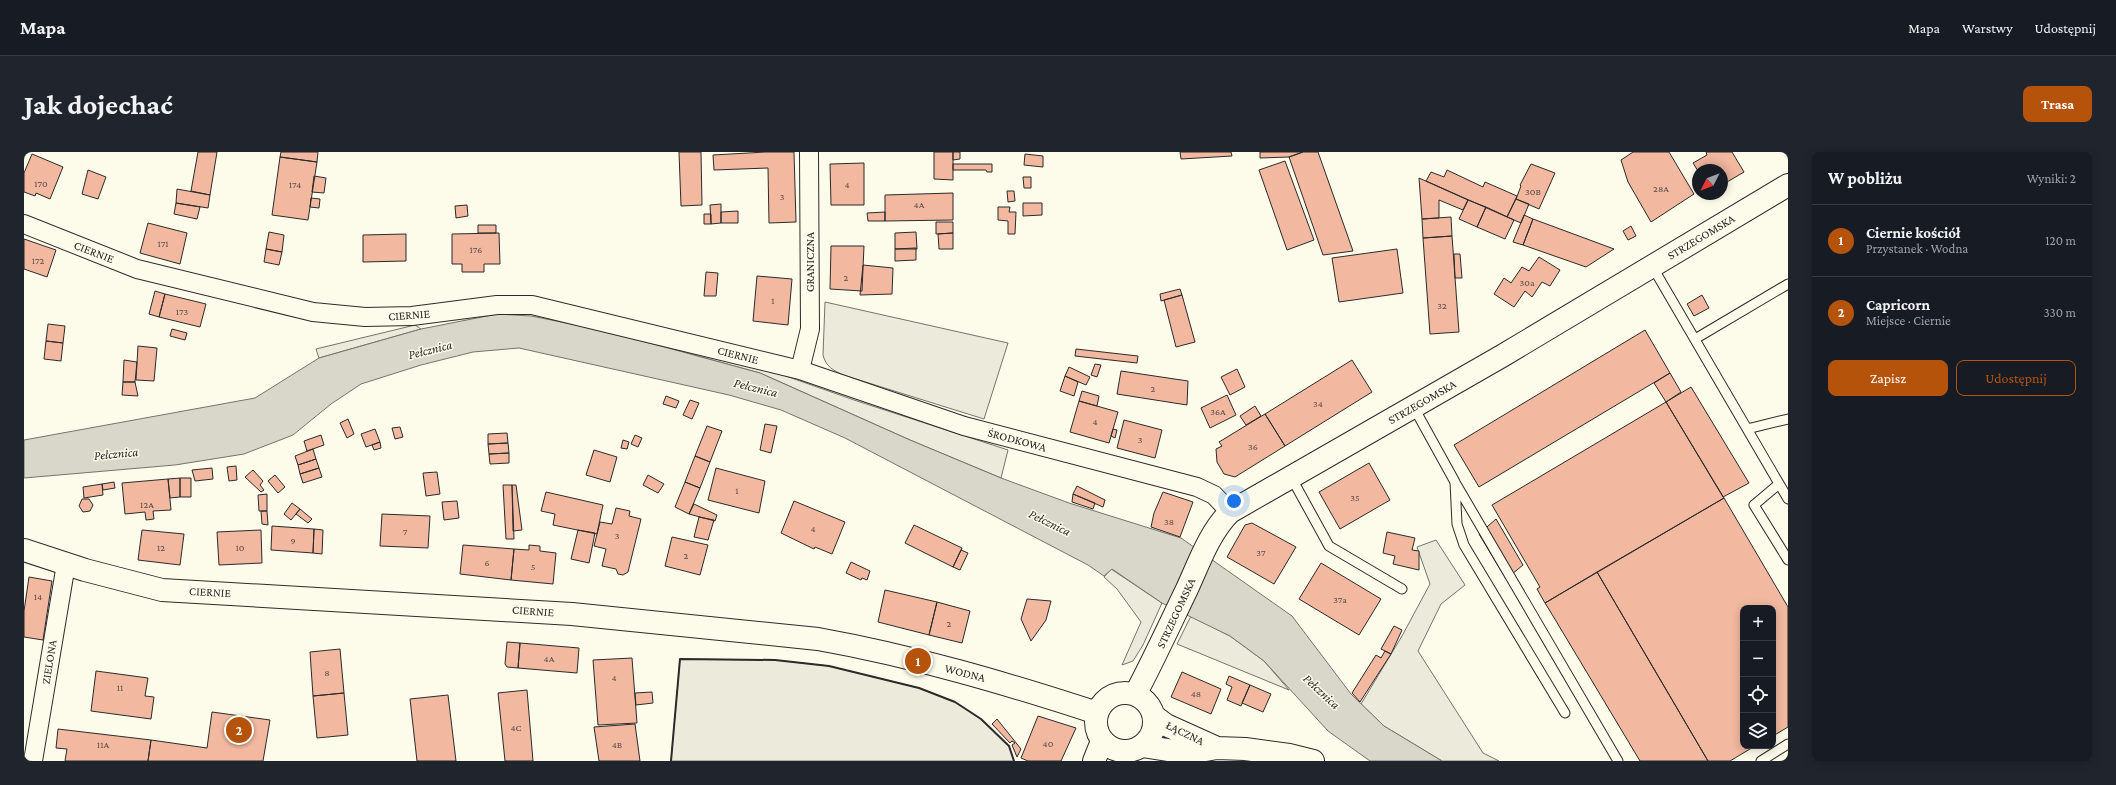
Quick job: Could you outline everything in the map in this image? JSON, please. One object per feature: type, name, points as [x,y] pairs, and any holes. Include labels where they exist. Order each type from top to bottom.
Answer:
[{"type":"street","name":"GRANICZNA","points":[[800,370],[810,330],[809,152]]},
{"type":"street","name":"STRZEGOMSKA","points":[[1136,693],[1163,640],[1207,544],[1223,519],[1230,512],[1788,185]]},
{"type":"street","name":"CIERNIE","points":[[24,224],[137,269],[313,312],[372,317],[412,316],[497,305],[532,305],[800,370]]},
{"type":"street","name":"ŚRODKOWA","points":[[800,370],[964,426],[1197,487],[1214,495],[1230,512]]},
{"type":"street","name":"CIERNIE","points":[[24,550],[66,564],[162,590],[572,614],[783,635]]},
{"type":"street","name":"ZIELONA","points":[[33,761],[66,564]]},
{"type":"street","name":"WODNA","points":[[783,635],[850,645],[959,671],[1012,685],[1097,713]]},
{"type":"street","points":[[1123,692],[1136,693],[1146,700],[1152,708],[1155,724],[1151,736],[1130,753],[1112,750],[1097,733],[1097,713],[1102,702],[1112,695],[1123,692]]},
{"type":"street","name":"ŁĄCZNA","points":[[1154,716],[1176,730],[1217,748]]},
{"type":"street","points":[[1094,761],[1102,740]]},
{"type":"street","name":"ŁĄCZNA","points":[[1130,753],[1188,753],[1217,748],[1270,752],[1313,761]]},
{"type":"lane","points":[[1652,266],[1788,499]]},
{"type":"lane","points":[[1694,339],[1788,284]]},
{"type":"lane","points":[[1413,406],[1455,482],[1618,761]]},
{"type":"lane","points":[[1747,429],[1788,419]]},
{"type":"lane","points":[[1290,476],[1329,546],[1402,589]]},
{"type":"lane","points":[[1455,482],[1457,524],[1464,545],[1565,713]]},
{"type":"lane","points":[[1779,484],[1754,505],[1788,560]]},
{"type":"lane","points":[[1761,761],[1788,744]]},
{"type":"shaded area","points":[[825,302],[1008,343],[984,419],[843,375],[833,370],[824,359],[823,355]]},
{"type":"shaded area","points":[[415,325],[421,329],[319,358],[316,349]]},
{"type":"shaded area","points":[[602,330],[766,369],[854,400],[1008,450],[1001,478],[910,440],[760,373]]},
{"type":"shaded area","points":[[1436,540],[1465,585],[1441,604],[1418,651],[1483,753],[1499,761],[1442,761],[1384,726],[1361,704],[1402,636],[1430,584],[1417,547]]},
{"type":"shaded area","points":[[1111,569],[1162,603],[1143,645],[1133,661],[1122,665],[1141,622],[1117,589],[1104,577]]},
{"type":"shaded area","points":[[1191,616],[1230,636],[1264,661],[1289,690],[1177,644]]},
{"type":"shaded area","points":[[680,659],[775,660],[829,666],[919,688],[955,702],[981,719],[1009,746],[1014,761],[671,761]]},
{"type":"water","name":"Pełcznica","points":[[497,314],[531,316],[602,330],[760,373],[910,440],[1001,478],[1069,503],[1181,538],[1292,616],[1351,694],[1384,726],[1442,761],[1370,761],[1328,731],[1264,661],[1230,636],[1162,603],[1112,569],[1104,576],[1088,565],[845,438],[781,410],[729,395],[519,348],[473,352],[421,365],[361,384],[331,404],[293,435],[244,454],[175,465],[24,478],[24,440],[255,398],[319,358],[421,329]]},
{"type":"building","points":[[198,152],[217,152],[210,195],[191,191]]},
{"type":"building","points":[[281,152],[318,152],[317,162],[280,157]]},
{"type":"building","points":[[679,152],[701,152],[702,205],[681,206]]},
{"type":"building","points":[[794,152],[796,222],[769,223],[768,168],[714,170],[713,155]]},
{"type":"building","points":[[934,152],[953,152],[953,180],[934,179]]},
{"type":"building","points":[[953,152],[960,152],[960,159],[953,160]]},
{"type":"building","points":[[1180,152],[1231,152],[1232,156],[1181,159]]},
{"type":"building","points":[[1260,152],[1303,152],[1289,157],[1260,158]]},
{"type":"building","points":[[1303,152],[1318,152],[1353,251],[1323,255],[1289,157]]},
{"type":"building","points":[[1633,152],[1669,152],[1692,191],[1692,195],[1651,222],[1628,182],[1621,160]]},
{"type":"building","points":[[1706,152],[1732,152],[1744,172],[1728,181],[1728,164],[1693,163],[1707,155]]},
{"type":"building","points":[[32,154],[63,167],[50,199],[36,193],[35,196],[24,192],[24,173]]},
{"type":"building","points":[[1025,154],[1043,156],[1043,167],[1024,165]]},
{"type":"building","points":[[280,157],[317,162],[308,220],[272,215]]},
{"type":"building","points":[[1285,161],[1314,240],[1287,250],[1259,170]]},
{"type":"building","points":[[864,163],[864,205],[831,205],[830,164]]},
{"type":"building","points":[[953,164],[992,164],[992,172],[987,172],[986,170],[953,170]]},
{"type":"building","points":[[1531,164],[1555,173],[1539,209],[1516,199],[1521,186],[1520,185]]},
{"type":"building","points":[[88,170],[106,177],[98,199],[82,194]]},
{"type":"building","points":[[1447,170],[1483,187],[1485,182],[1517,196],[1507,217],[1426,181],[1431,172],[1444,177]]},
{"type":"building","points":[[314,176],[326,178],[324,193],[312,192]]},
{"type":"building","points":[[1023,177],[1031,177],[1031,188],[1024,188]]},
{"type":"building","points":[[1419,178],[1468,200],[1463,210],[1439,200],[1439,218],[1422,219]]},
{"type":"building","points":[[177,189],[210,195],[208,208],[176,203]]},
{"type":"building","points":[[1007,191],[1014,191],[1015,201],[1008,202]]},
{"type":"building","points":[[953,193],[953,220],[885,221],[885,195]]},
{"type":"building","points":[[311,198],[320,199],[319,208],[310,207]]},
{"type":"building","points":[[1516,199],[1529,204],[1521,223],[1507,217]]},
{"type":"building","points":[[1468,200],[1486,207],[1477,227],[1459,219]]},
{"type":"building","points":[[176,203],[200,207],[197,219],[174,214]]},
{"type":"building","points":[[1023,203],[1042,203],[1042,215],[1023,216]]},
{"type":"building","points":[[721,204],[721,223],[711,224],[710,205]]},
{"type":"building","points":[[467,205],[468,216],[456,218],[455,206]]},
{"type":"building","points":[[998,207],[1010,207],[1009,212],[1016,212],[1015,234],[1008,234],[1008,221],[998,220]]},
{"type":"building","points":[[1486,207],[1514,220],[1505,239],[1477,227]]},
{"type":"building","points":[[738,211],[738,223],[721,223],[721,212]]},
{"type":"building","points":[[885,212],[885,221],[868,221],[867,213]]},
{"type":"building","points":[[704,214],[711,214],[711,224],[704,224]]},
{"type":"building","points":[[1524,215],[1533,219],[1523,245],[1513,242]]},
{"type":"building","points":[[1451,217],[1452,236],[1423,238],[1422,219]]},
{"type":"building","points":[[1533,219],[1614,249],[1586,267],[1523,245]]},
{"type":"building","points":[[936,222],[953,222],[953,233],[936,234]]},
{"type":"building","points":[[148,223],[187,233],[180,264],[140,253]]},
{"type":"building","points":[[478,225],[496,225],[496,233],[478,233]]},
{"type":"building","points":[[1631,226],[1636,236],[1628,240],[1623,231]]},
{"type":"building","points":[[269,232],[284,235],[282,252],[266,249]]},
{"type":"building","points":[[916,232],[917,249],[895,249],[895,233]]},
{"type":"building","points":[[499,233],[500,264],[484,264],[484,272],[462,272],[462,264],[452,264],[452,234]]},
{"type":"building","points":[[953,233],[953,249],[939,249],[938,234]]},
{"type":"building","points":[[406,234],[406,261],[363,262],[363,235]]},
{"type":"building","points":[[1452,236],[1459,332],[1430,334],[1423,238]]},
{"type":"building","points":[[24,239],[56,250],[47,277],[24,269]]},
{"type":"building","points":[[831,246],[864,246],[862,291],[830,289]]},
{"type":"building","points":[[916,248],[916,260],[895,261],[895,249]]},
{"type":"building","points":[[266,249],[282,252],[279,265],[264,262]]},
{"type":"building","points":[[1397,249],[1403,293],[1339,302],[1332,258]]},
{"type":"building","points":[[1454,254],[1460,254],[1462,278],[1455,278]]},
{"type":"building","points":[[1539,257],[1560,270],[1550,286],[1542,282],[1532,297],[1525,291],[1514,307],[1494,294],[1504,278],[1511,283],[1522,267],[1529,271]]},
{"type":"building","points":[[863,265],[893,268],[892,294],[860,295]]},
{"type":"building","points":[[706,272],[718,273],[716,296],[704,296]]},
{"type":"building","points":[[757,276],[792,279],[788,325],[753,321]]},
{"type":"building","points":[[1180,289],[1182,295],[1161,301],[1160,294]]},
{"type":"building","points":[[155,291],[165,294],[159,317],[149,314]]},
{"type":"building","points":[[165,294],[206,304],[200,327],[159,317]]},
{"type":"building","points":[[1182,295],[1195,342],[1176,347],[1164,300]]},
{"type":"building","points":[[1702,295],[1709,308],[1694,316],[1687,304]]},
{"type":"building","points":[[48,324],[65,326],[63,343],[46,341]]},
{"type":"building","points":[[172,329],[187,333],[185,340],[170,336]]},
{"type":"building","points":[[1645,330],[1670,373],[1479,487],[1454,445]]},
{"type":"building","points":[[46,341],[63,343],[61,361],[44,359]]},
{"type":"building","points":[[138,346],[157,348],[154,381],[136,380]]},
{"type":"building","points":[[1076,349],[1138,356],[1137,363],[1075,356]]},
{"type":"building","points":[[124,360],[137,362],[135,382],[123,382]]},
{"type":"building","points":[[1352,360],[1372,392],[1285,446],[1265,414]]},
{"type":"building","points":[[1095,364],[1101,365],[1097,377],[1091,375]]},
{"type":"building","points":[[1069,367],[1090,377],[1086,385],[1065,376]]},
{"type":"building","points":[[1237,369],[1245,387],[1230,395],[1221,377]]},
{"type":"building","points":[[1121,371],[1188,381],[1187,405],[1117,394]]},
{"type":"building","points":[[1670,373],[1681,392],[1666,402],[1654,383]]},
{"type":"building","points":[[1065,376],[1078,382],[1074,396],[1060,391]]},
{"type":"building","points":[[123,382],[135,382],[138,396],[122,395]]},
{"type":"building","points":[[1691,387],[1749,483],[1723,497],[1666,402]]},
{"type":"building","points":[[1082,391],[1099,396],[1097,406],[1079,401]]},
{"type":"building","points":[[1227,395],[1236,415],[1210,428],[1201,408]]},
{"type":"building","points":[[666,396],[679,401],[676,408],[663,404]]},
{"type":"building","points":[[690,400],[699,403],[692,419],[683,415]]},
{"type":"building","points":[[1079,401],[1118,412],[1109,443],[1070,432]]},
{"type":"building","points":[[1666,402],[1724,498],[1545,603],[1537,589],[1540,587],[1492,505]]},
{"type":"building","points":[[1255,406],[1261,416],[1246,425],[1240,416]]},
{"type":"building","points":[[1265,414],[1285,446],[1235,477],[1224,474],[1217,462],[1216,449],[1222,446],[1219,442]]},
{"type":"building","points":[[348,419],[354,434],[347,438],[340,423]]},
{"type":"building","points":[[1124,420],[1162,430],[1155,458],[1117,448]]},
{"type":"building","points":[[765,424],[777,426],[771,453],[760,450]]},
{"type":"building","points":[[707,426],[722,431],[710,462],[695,456]]},
{"type":"building","points":[[400,427],[403,437],[395,439],[392,428]]},
{"type":"building","points":[[375,429],[380,442],[366,447],[361,434]]},
{"type":"building","points":[[1113,429],[1117,430],[1115,438],[1111,436]]},
{"type":"building","points":[[507,433],[508,443],[488,444],[488,434]]},
{"type":"building","points":[[321,435],[324,445],[307,451],[304,441]]},
{"type":"building","points":[[635,435],[642,438],[638,447],[631,444]]},
{"type":"building","points":[[623,440],[629,442],[627,449],[621,448]]},
{"type":"building","points":[[380,442],[381,448],[374,450],[372,445]]},
{"type":"building","points":[[508,443],[509,453],[489,454],[488,444]]},
{"type":"building","points":[[313,449],[316,459],[298,465],[295,456]]},
{"type":"building","points":[[594,450],[617,457],[610,482],[586,475]]},
{"type":"building","points":[[509,453],[509,463],[490,464],[489,454]]},
{"type":"building","points":[[695,456],[710,462],[700,488],[685,482]]},
{"type":"building","points":[[316,459],[319,468],[300,474],[298,465]]},
{"type":"building","points":[[1369,463],[1390,500],[1340,529],[1319,492]]},
{"type":"building","points":[[236,466],[237,480],[229,481],[227,467]]},
{"type":"building","points":[[212,468],[213,479],[195,481],[192,470]]},
{"type":"building","points":[[319,468],[322,477],[303,483],[300,474]]},
{"type":"building","points":[[716,468],[765,481],[759,513],[708,500]]},
{"type":"building","points":[[253,470],[263,481],[260,485],[264,490],[261,492],[245,477]]},
{"type":"building","points":[[437,472],[440,494],[426,496],[423,473]]},
{"type":"building","points":[[275,475],[285,487],[278,493],[268,481]]},
{"type":"building","points":[[648,475],[664,484],[658,493],[643,485]]},
{"type":"building","points":[[180,478],[191,478],[191,497],[180,497]]},
{"type":"building","points":[[180,478],[180,497],[170,498],[168,479]]},
{"type":"building","points":[[168,479],[171,510],[153,511],[154,519],[146,520],[145,512],[125,514],[122,483]]},
{"type":"building","points":[[114,482],[115,488],[103,490],[102,484]]},
{"type":"building","points":[[685,482],[700,488],[689,514],[675,507]]},
{"type":"building","points":[[102,484],[103,495],[84,498],[83,487]]},
{"type":"building","points":[[503,485],[512,485],[514,539],[506,539]]},
{"type":"building","points":[[512,485],[516,485],[522,530],[513,531]]},
{"type":"building","points":[[1077,486],[1105,500],[1103,507],[1073,494]]},
{"type":"building","points":[[546,492],[603,505],[597,534],[553,525],[555,514],[541,511]]},
{"type":"building","points":[[1163,492],[1193,502],[1180,537],[1151,527],[1154,513]]},
{"type":"building","points":[[267,494],[267,511],[259,511],[258,495]]},
{"type":"building","points":[[1073,494],[1095,503],[1093,509],[1072,502]]},
{"type":"building","points":[[1724,498],[1788,607],[1788,727],[1776,734],[1776,605],[1740,605],[1740,749],[1750,749],[1730,761],[1708,761],[1597,572]]},
{"type":"building","points":[[82,499],[89,499],[93,505],[90,511],[83,512],[79,506]]},
{"type":"building","points":[[457,501],[459,518],[444,520],[442,502]]},
{"type":"building","points":[[794,501],[845,522],[832,554],[815,547],[814,549],[781,533]]},
{"type":"building","points":[[292,503],[300,509],[291,520],[284,514]]},
{"type":"building","points":[[694,504],[717,515],[715,521],[689,514]]},
{"type":"building","points":[[616,508],[630,511],[629,516],[641,519],[628,572],[623,575],[618,574],[616,569],[602,566],[606,549],[594,546],[600,522],[612,524]]},
{"type":"building","points":[[300,509],[312,519],[308,523],[296,514]]},
{"type":"building","points":[[261,511],[267,511],[268,525],[262,524]]},
{"type":"building","points":[[382,514],[430,516],[428,548],[380,546]]},
{"type":"building","points":[[699,517],[714,520],[708,540],[694,537]]},
{"type":"building","points":[[1496,519],[1523,565],[1506,579],[1479,534]]},
{"type":"building","points":[[1252,523],[1296,547],[1274,584],[1227,557],[1245,525]]},
{"type":"building","points":[[914,525],[962,548],[953,567],[905,543]]},
{"type":"building","points":[[272,526],[314,529],[313,553],[271,550]]},
{"type":"building","points":[[314,529],[323,530],[322,554],[313,553]]},
{"type":"building","points":[[142,530],[184,534],[180,565],[138,560]]},
{"type":"building","points":[[261,530],[262,563],[219,565],[217,532]]},
{"type":"building","points":[[578,530],[595,533],[589,563],[571,559]]},
{"type":"building","points":[[1387,532],[1415,538],[1412,550],[1419,551],[1419,570],[1393,564],[1395,556],[1383,553]]},
{"type":"building","points":[[672,537],[708,545],[700,575],[665,566]]},
{"type":"building","points":[[463,545],[514,549],[511,580],[460,574]]},
{"type":"building","points":[[529,545],[540,546],[540,551],[556,553],[553,584],[511,580],[514,549],[529,550]]},
{"type":"building","points":[[961,550],[968,553],[960,570],[953,567]]},
{"type":"building","points":[[851,562],[870,571],[867,580],[862,578],[861,580],[846,573]]},
{"type":"building","points":[[1321,563],[1381,599],[1359,635],[1299,599]]},
{"type":"building","points":[[1597,572],[1708,761],[1640,761],[1545,603]]},
{"type":"building","points":[[29,577],[52,581],[43,640],[24,637],[24,611]]},
{"type":"building","points":[[885,590],[937,602],[929,635],[878,622]]},
{"type":"building","points":[[1027,599],[1051,601],[1046,620],[1031,641],[1021,619]]},
{"type":"building","points":[[937,602],[970,611],[962,643],[929,635]]},
{"type":"building","points":[[1394,626],[1402,630],[1391,654],[1381,649]]},
{"type":"building","points":[[507,642],[520,643],[518,668],[507,667],[505,664]]},
{"type":"building","points":[[520,643],[579,648],[577,673],[518,668]]},
{"type":"building","points":[[340,649],[344,693],[313,696],[310,652]]},
{"type":"building","points":[[1385,651],[1391,654],[1360,702],[1352,693],[1376,655],[1381,658]]},
{"type":"building","points":[[632,658],[637,723],[598,725],[593,660]]},
{"type":"building","points":[[96,671],[148,678],[145,696],[154,697],[151,719],[91,711]]},
{"type":"building","points":[[1182,672],[1221,689],[1211,714],[1171,697]]},
{"type":"building","points":[[1229,676],[1250,685],[1241,706],[1227,700],[1232,687],[1226,684]]},
{"type":"building","points":[[1250,685],[1271,694],[1263,712],[1242,703]]},
{"type":"building","points":[[527,690],[533,761],[505,761],[498,693]]},
{"type":"building","points":[[652,692],[653,703],[636,705],[635,693]]},
{"type":"building","points":[[344,693],[348,735],[317,738],[313,696]]},
{"type":"building","points":[[448,695],[456,761],[417,761],[410,699]]},
{"type":"building","points":[[212,712],[270,720],[263,761],[148,761],[151,740],[207,748]]},
{"type":"building","points":[[1038,716],[1076,728],[1061,761],[1028,761],[1021,758]]},
{"type":"building","points":[[997,719],[1021,749],[1017,757],[1012,745],[1015,743],[1012,741],[1010,743],[992,724]]},
{"type":"building","points":[[635,724],[640,761],[599,761],[594,727]]},
{"type":"building","points":[[58,729],[151,740],[148,761],[65,761],[67,749],[56,748]]},
{"type":"wall","points":[[671,761],[680,659],[775,660],[829,666],[919,688],[955,702],[981,719],[1009,746],[1014,761]]},
{"type":"place","name":"Ciernie kościół","points":[[918,661]]},
{"type":"place","name":"Capricorn","points":[[239,730]]}]
